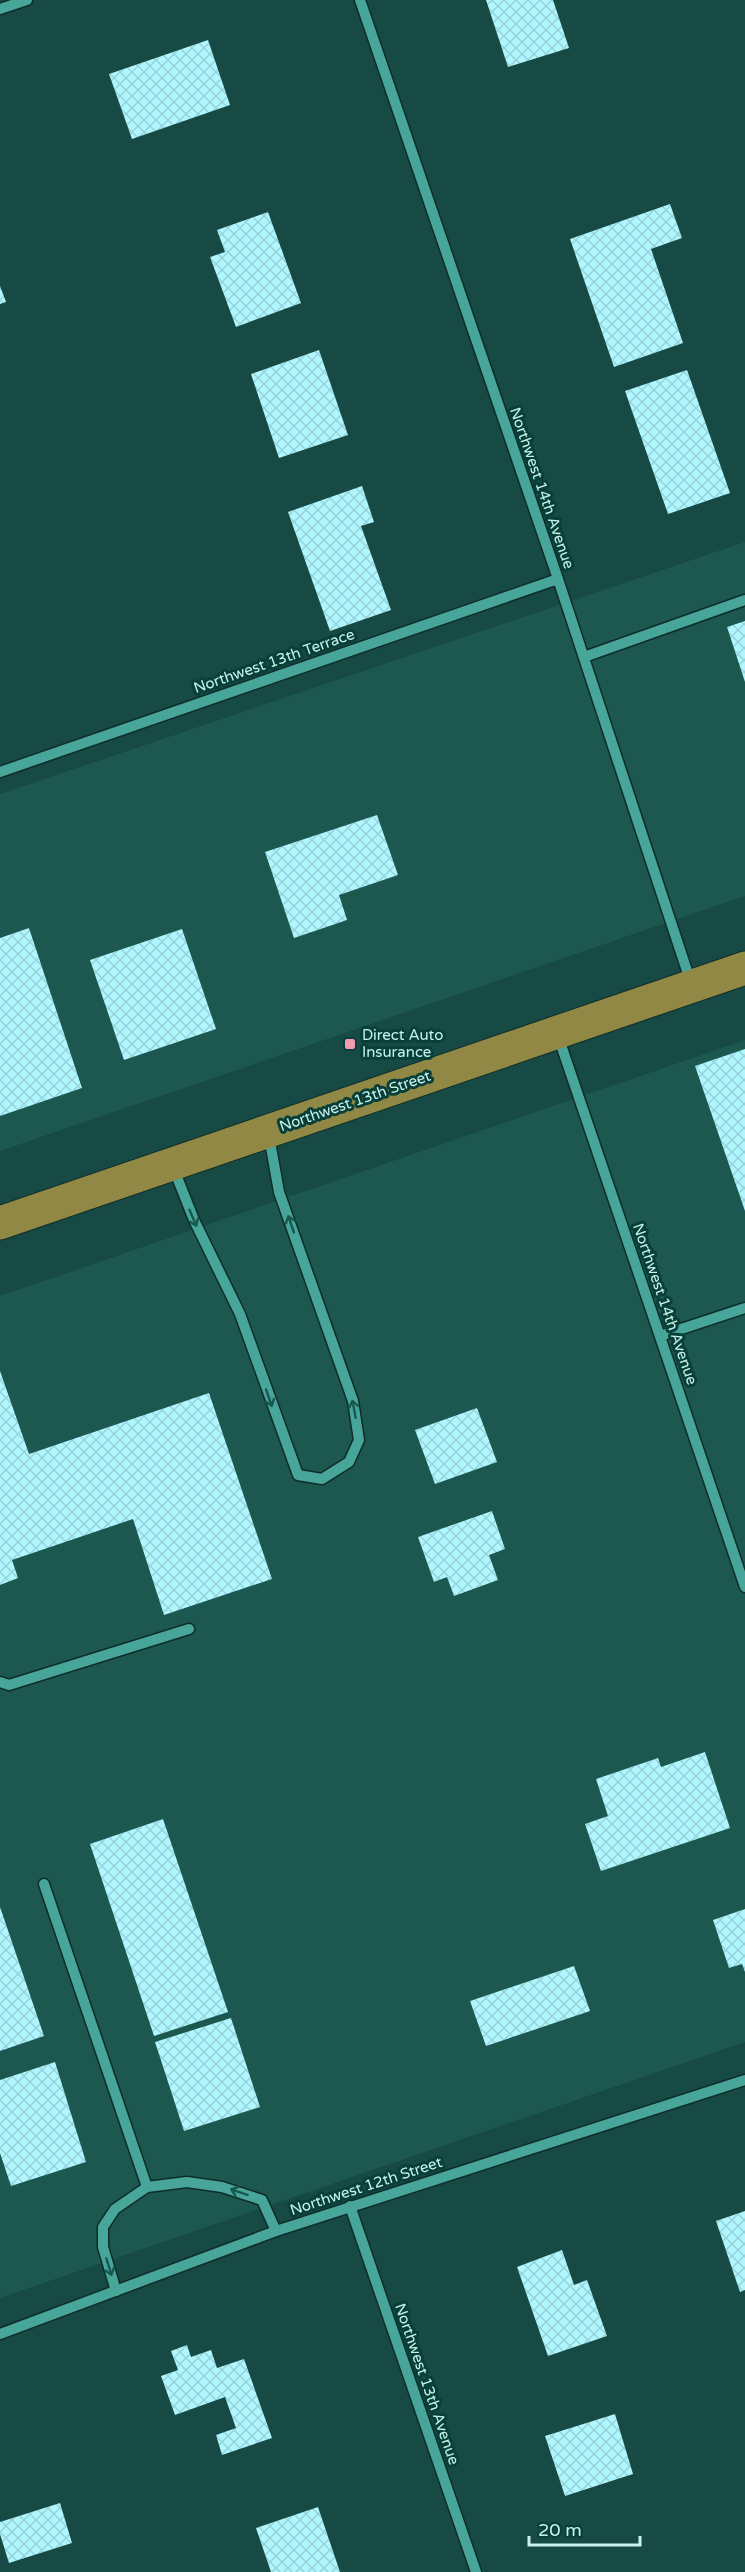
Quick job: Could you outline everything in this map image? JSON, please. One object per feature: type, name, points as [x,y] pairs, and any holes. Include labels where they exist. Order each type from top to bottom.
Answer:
[{"type":"main road","name":"Northwest 13th Street","points":[[0,1223],[745,968]]},
{"type":"street","points":[[0,9],[27,0]]},
{"type":"street","name":"Northwest 14th Avenue","points":[[360,0],[558,579],[692,986]]},
{"type":"street","name":"Northwest 13th Terrace","points":[[0,772],[558,579]]},
{"type":"street","points":[[584,657],[745,600]]},
{"type":"street","name":"Northwest 14th Avenue","points":[[557,1031],[745,1587]]},
{"type":"street","points":[[172,1164],[194,1220],[240,1314],[298,1475],[322,1479],[349,1462],[359,1440],[353,1401],[279,1192],[268,1131]]},
{"type":"street","points":[[660,1336],[745,1308]]},
{"type":"street","points":[[0,1682],[9,1685],[189,1629]]},
{"type":"street","points":[[44,1884],[147,2187]]},
{"type":"street","name":"Northwest 12th Street","points":[[0,2334],[276,2231],[745,2080]]},
{"type":"street","points":[[116,2291],[103,2247],[103,2227],[115,2209],[147,2187],[187,2182],[222,2187],[262,2200],[276,2231]]},
{"type":"street","name":"Northwest 13th Avenue","points":[[350,2206],[476,2572]]},
{"type":"shaded area","points":[[745,542],[745,896],[0,1151],[0,794]]},
{"type":"shaded area","points":[[745,1040],[745,2042],[0,2298],[0,1296]]},
{"type":"building","points":[[486,0],[553,0],[569,48],[508,67]]},
{"type":"building","points":[[208,40],[230,105],[132,139],[109,74]]},
{"type":"building","points":[[670,204],[682,238],[651,249],[683,343],[614,367],[570,239]]},
{"type":"building","points":[[268,212],[301,303],[236,327],[210,257],[225,252],[217,230]]},
{"type":"building","points":[[0,286],[6,302],[0,304]]},
{"type":"building","points":[[319,350],[348,435],[279,458],[251,374]]},
{"type":"building","points":[[687,370],[730,493],[668,514],[625,391]]},
{"type":"building","points":[[362,486],[374,522],[361,526],[391,610],[330,631],[288,512]]},
{"type":"building","points":[[745,621],[745,682],[727,627]]},
{"type":"building","points":[[377,815],[398,875],[339,895],[347,920],[294,938],[265,852]]},
{"type":"building","points":[[29,928],[82,1088],[0,1116],[0,938]]},
{"type":"building","points":[[182,929],[216,1029],[124,1060],[90,960]]},
{"type":"building","points":[[745,1049],[745,1211],[695,1066]]},
{"type":"building","points":[[0,1371],[29,1454],[209,1393],[272,1579],[164,1615],[133,1519],[12,1560],[18,1578],[0,1585]]},
{"type":"building","points":[[477,1408],[497,1462],[435,1484],[415,1430]]},
{"type":"building","points":[[492,1511],[505,1549],[489,1555],[498,1580],[454,1596],[447,1577],[434,1582],[418,1537]]},
{"type":"building","points":[[705,1752],[730,1828],[601,1871],[585,1824],[608,1816],[596,1779],[658,1758],[661,1767]]},
{"type":"building","points":[[163,1819],[228,2012],[154,2036],[90,1844]]},
{"type":"building","points":[[0,1907],[44,2036],[0,2051]]},
{"type":"building","points":[[745,1909],[745,1972],[742,1964],[729,1968],[713,1920]]},
{"type":"building","points":[[574,1966],[590,2011],[486,2046],[470,2001]]},
{"type":"building","points":[[231,2018],[260,2107],[184,2131],[155,2042]]},
{"type":"building","points":[[55,2062],[86,2162],[11,2186],[0,2153],[0,2080]]},
{"type":"building","points":[[745,2211],[745,2290],[740,2292],[716,2221]]},
{"type":"building","points":[[562,2250],[574,2285],[587,2280],[607,2336],[548,2356],[517,2267]]},
{"type":"building","points":[[187,2345],[191,2357],[211,2350],[217,2368],[244,2359],[272,2438],[222,2455],[216,2435],[236,2428],[225,2397],[175,2415],[161,2376],[178,2370],[171,2351]]},
{"type":"building","points":[[615,2414],[633,2474],[565,2496],[545,2436]]},
{"type":"building","points":[[60,2503],[72,2543],[9,2563],[0,2534],[0,2522]]},
{"type":"building","points":[[318,2507],[340,2572],[271,2572],[256,2528]]},
{"type":"place","name":"Direct Auto Insurance","points":[[350,1044]]}]
